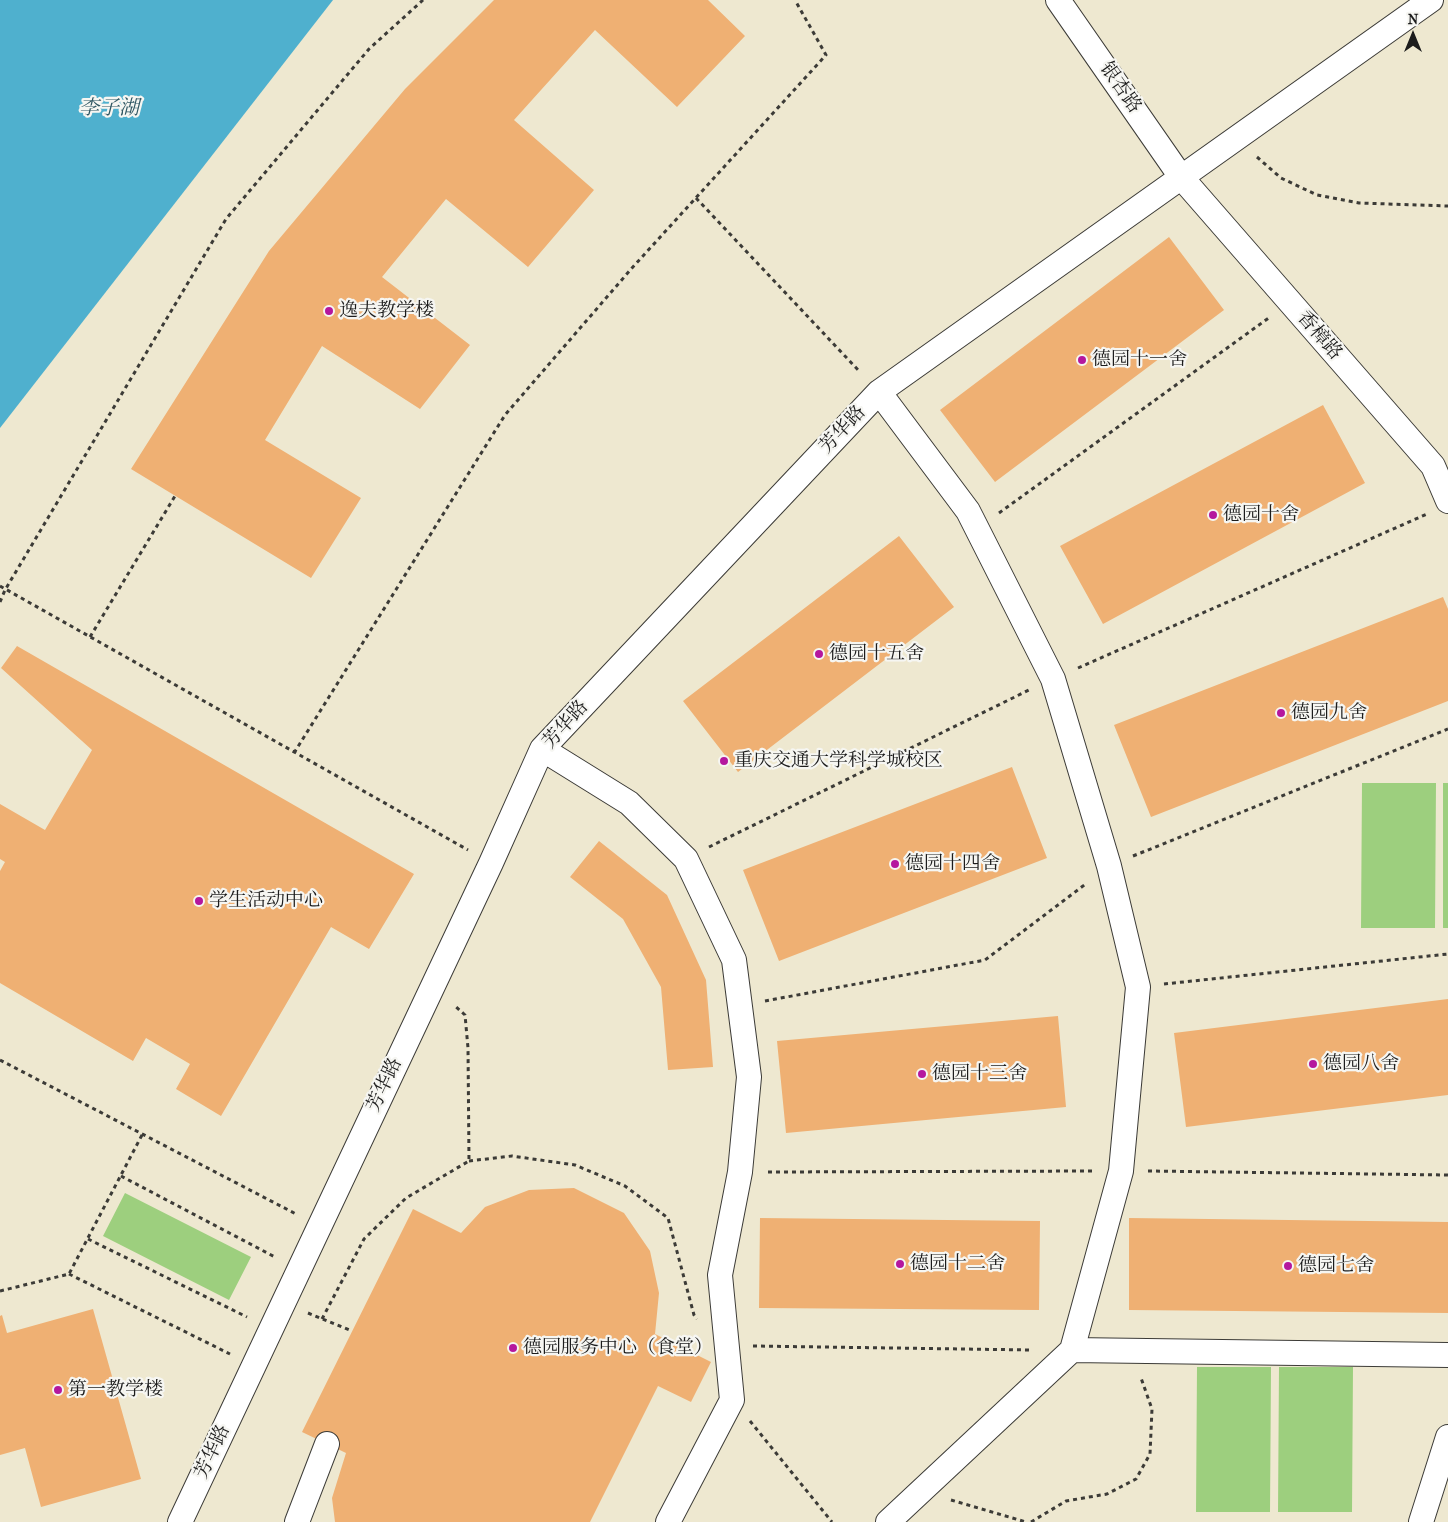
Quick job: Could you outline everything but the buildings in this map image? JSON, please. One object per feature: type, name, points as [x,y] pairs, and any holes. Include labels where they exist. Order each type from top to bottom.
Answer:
[{"type":"street","name":"银杏路","points":[[1058,0],[1181,177]]},
{"type":"street","name":"芳华路","points":[[180,1522],[282,1302],[491,863],[542,749],[879,392],[1431,0]]},
{"type":"street","name":"香樟路","points":[[1181,177],[1433,466],[1439,507]]},
{"type":"street","points":[[879,392],[968,511],[1053,679],[1109,866],[1138,987],[1121,1171],[1072,1350],[888,1522]]},
{"type":"street","points":[[542,749],[629,803],[686,859],[734,960],[749,1077],[740,1172],[720,1275],[732,1400],[668,1522]]},
{"type":"street","points":[[1072,1350],[1448,1354]]},
{"type":"street","points":[[1421,1522],[1448,1437]]},
{"type":"street","points":[[297,1522],[327,1444]]},
{"type":"path","points":[[0,602],[5,590],[226,219],[369,49],[423,0]]},
{"type":"path","points":[[294,752],[505,415],[632,268],[826,55],[795,0]]},
{"type":"path","points":[[1236,138],[1281,178],[1317,195],[1359,203],[1448,206]]},
{"type":"path","points":[[696,198],[879,392]]},
{"type":"path","points":[[977,529],[1290,302]]},
{"type":"path","points":[[90,637],[175,496]]},
{"type":"path","points":[[686,859],[1053,679],[1439,507]]},
{"type":"path","points":[[0,586],[491,863]]},
{"type":"path","points":[[1138,987],[1448,954]]},
{"type":"path","points":[[453,1004],[466,1014],[469,1161]]},
{"type":"path","points":[[0,1060],[319,1226]]},
{"type":"path","points":[[69,1274],[142,1135]]},
{"type":"path","points":[[322,1319],[364,1239],[406,1198],[469,1161],[512,1156],[575,1165],[625,1186],[668,1218],[694,1315],[727,1346],[1072,1350]]},
{"type":"path","points":[[121,1176],[299,1269]]},
{"type":"path","points":[[88,1239],[270,1328]]},
{"type":"path","points":[[0,1291],[69,1274],[253,1366]]},
{"type":"path","points":[[282,1302],[352,1332]]},
{"type":"path","points":[[1032,1522],[1066,1501],[1107,1494],[1136,1479],[1150,1454],[1152,1409],[1133,1351]]},
{"type":"path","points":[[732,1400],[832,1522]]},
{"type":"path","points":[[922,1491],[1026,1522]]},
{"type":"green space","points":[[1362,783],[1436,783],[1435,928],[1361,928]]},
{"type":"green space","points":[[1443,783],[1448,783],[1448,928],[1443,928]]},
{"type":"green space","points":[[125,1193],[251,1257],[229,1300],[103,1236]]},
{"type":"green space","points":[[1197,1367],[1271,1367],[1270,1512],[1196,1512]]},
{"type":"green space","points":[[1279,1367],[1353,1367],[1352,1512],[1278,1512]]},
{"type":"water","name":"李子湖","points":[[0,0],[333,0],[0,428]]},
{"type":"place","name":"逸夫教学楼","points":[[329,311]]},
{"type":"place","name":"德园十一舍","points":[[1082,360]]},
{"type":"place","name":"德园十舍","points":[[1213,515]]},
{"type":"place","name":"德园十五舍","points":[[819,654]]},
{"type":"place","name":"德园九舍","points":[[1281,713]]},
{"type":"place","name":"重庆交通大学科学城校区","points":[[724,761]]},
{"type":"place","name":"德园十四舍","points":[[895,864]]},
{"type":"place","name":"学生活动中心","points":[[199,901]]},
{"type":"place","name":"德园八舍","points":[[1313,1064]]},
{"type":"place","name":"德园十三舍","points":[[922,1074]]},
{"type":"place","name":"德园十二舍","points":[[900,1264]]},
{"type":"place","name":"德园七舍","points":[[1288,1266]]},
{"type":"place","name":"德园服务中心（食堂）","points":[[513,1348]]},
{"type":"place","name":"第一教学楼","points":[[58,1390]]}]
